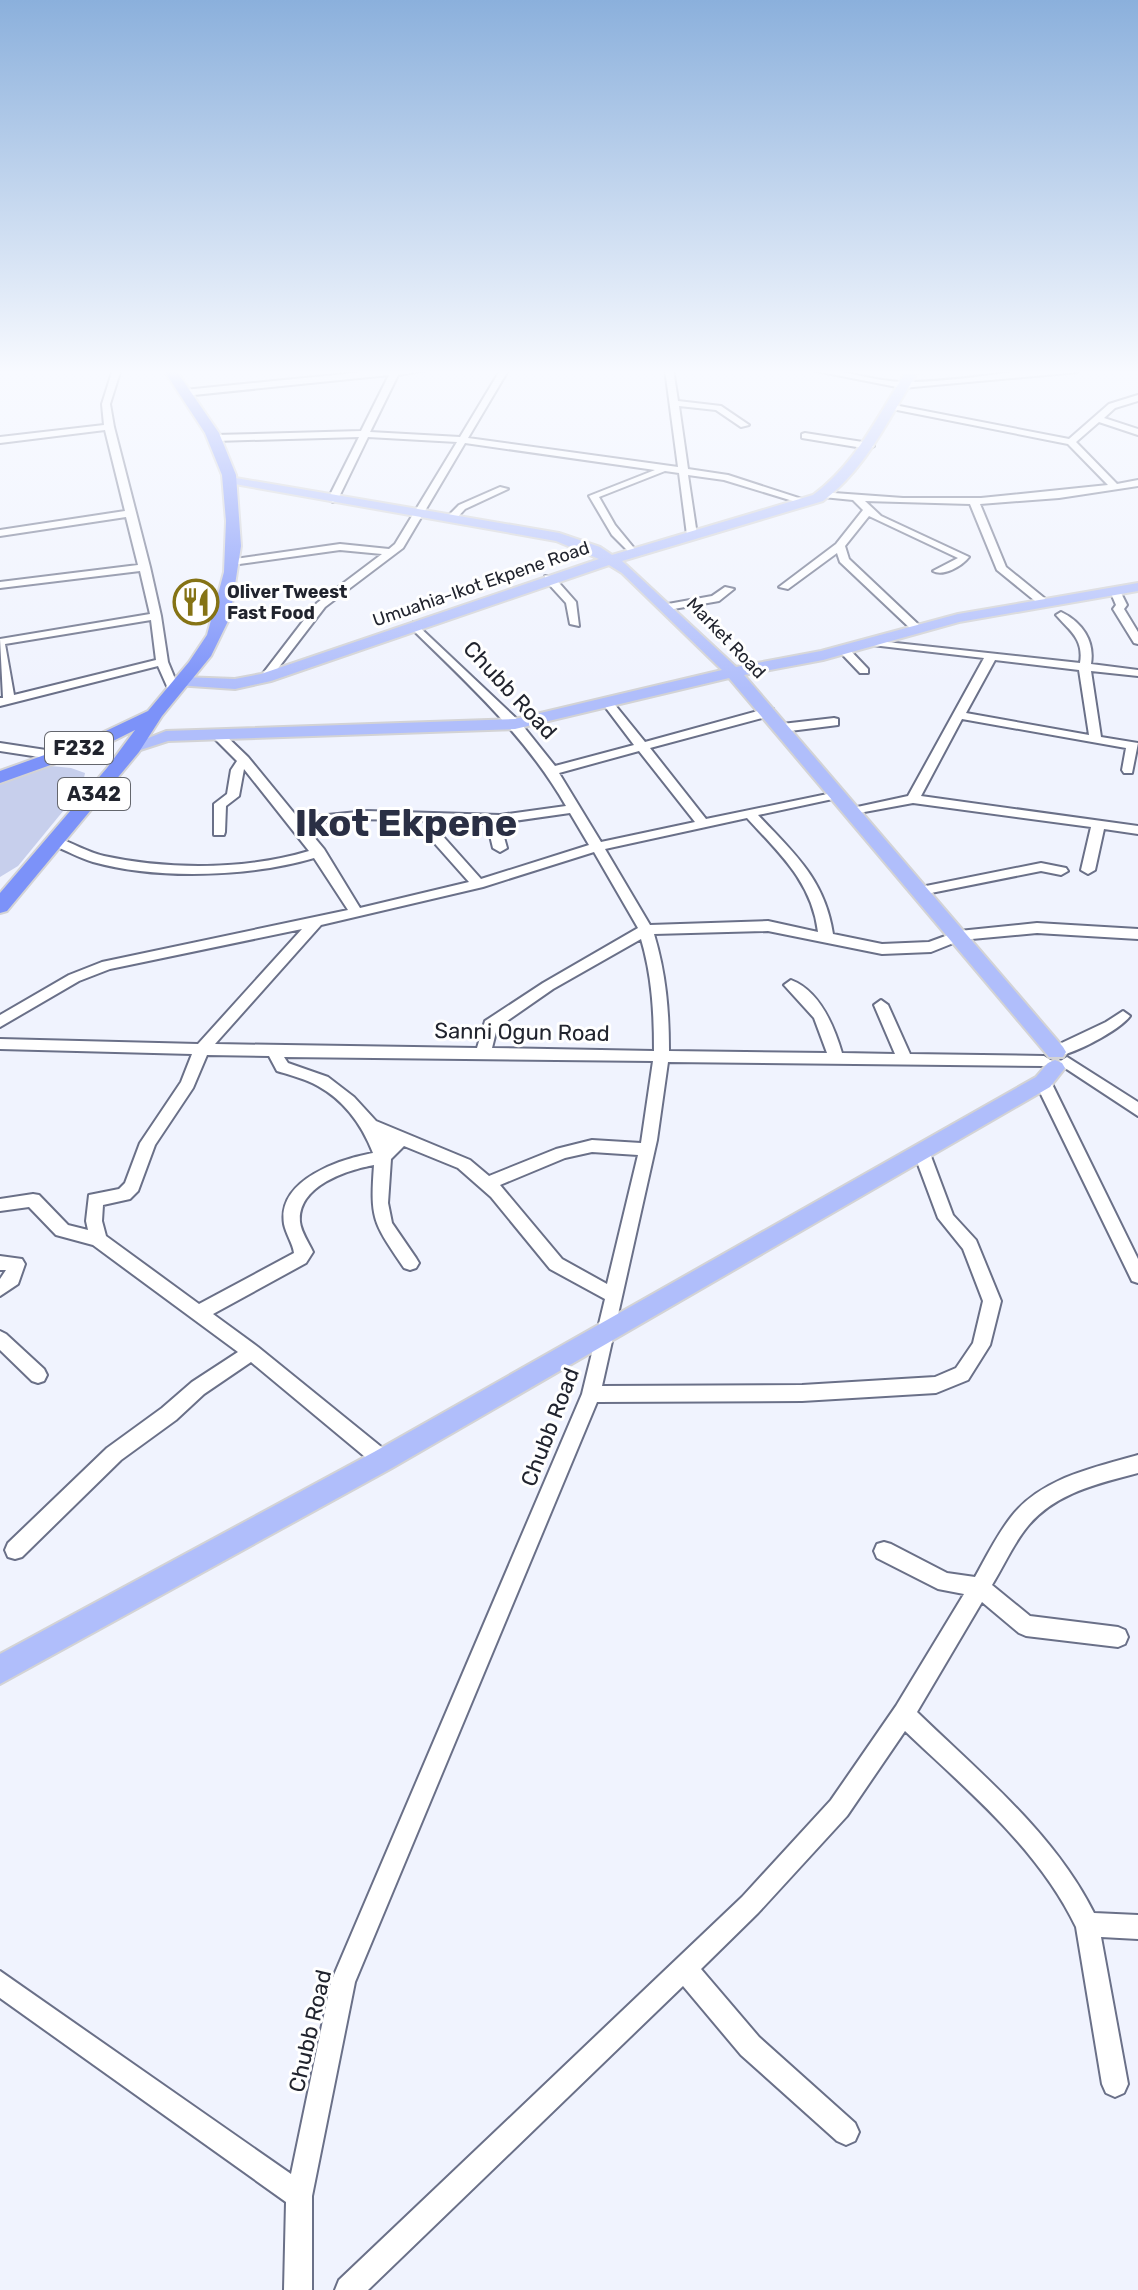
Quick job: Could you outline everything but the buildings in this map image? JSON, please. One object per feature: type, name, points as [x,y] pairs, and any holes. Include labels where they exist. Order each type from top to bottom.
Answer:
[{"type":"highway","name":"A342","points":[[0,906],[134,747],[155,714],[216,635],[232,562],[234,527],[228,476]]},
{"type":"highway","name":"F232","points":[[8,774],[128,729],[155,714]]},
{"type":"highway","points":[[59,756],[95,766],[102,777],[99,787]]},
{"type":"highway","points":[[0,887],[30,871]]},
{"type":"main road","name":"Umuahia-Ikot Ekpene Road","points":[[178,686],[235,684],[265,678],[549,578],[806,502],[823,494],[847,476]]},
{"type":"main road","name":"Market Road","points":[[229,479],[559,537],[612,559],[668,607],[769,712],[959,936],[1053,1065]]},
{"type":"main road","points":[[134,747],[166,736],[515,724],[733,672],[844,650],[916,628],[1138,587]]},
{"type":"main road","points":[[0,1670],[383,1460],[921,1151],[1053,1065]]},
{"type":"street","points":[[122,476],[156,616],[162,662],[178,686]]},
{"type":"street","points":[[333,499],[344,476]]},
{"type":"street","points":[[265,678],[321,605],[393,552],[443,476]]},
{"type":"street","points":[[633,553],[615,530],[607,525],[594,496],[647,476]]},
{"type":"street","points":[[684,476],[692,535]]},
{"type":"street","points":[[709,476],[743,481],[806,502]]},
{"type":"street","points":[[1104,476],[1115,487]]},
{"type":"street","points":[[823,494],[1016,505],[1138,483]]},
{"type":"street","points":[[450,519],[462,507],[503,489]]},
{"type":"street","points":[[856,498],[868,511],[916,537],[1001,568],[1044,603]]},
{"type":"street","points":[[975,504],[980,559]]},
{"type":"street","points":[[784,587],[837,551],[868,511]]},
{"type":"street","points":[[0,533],[132,513]]},
{"type":"street","points":[[232,562],[340,547],[393,552]]},
{"type":"street","points":[[837,551],[916,628]]},
{"type":"street","points":[[938,571],[960,562],[980,559]]},
{"type":"street","points":[[0,585],[145,567]]},
{"type":"street","points":[[549,578],[571,602],[575,624]]},
{"type":"street","points":[[668,607],[715,599],[725,595],[729,589]]},
{"type":"street","points":[[1115,591],[1122,600],[1118,609],[1138,641]]},
{"type":"street","points":[[1061,615],[1086,642],[1085,667],[1088,699],[1096,721],[1095,740]]},
{"type":"street","points":[[156,616],[0,643],[4,701],[162,662]]},
{"type":"street","name":"Chubb Road","points":[[296,2289],[299,2196],[343,1982],[591,1394],[647,1149],[662,1056],[657,958],[646,930],[552,771],[515,724],[414,625]]},
{"type":"street","points":[[872,642],[1138,673]]},
{"type":"street","points":[[844,650],[864,671]]},
{"type":"street","points":[[913,799],[991,656]]},
{"type":"street","points":[[607,702],[704,825]]},
{"type":"street","points":[[552,771],[769,712]]},
{"type":"street","points":[[957,715],[1135,746],[1128,770]]},
{"type":"street","points":[[782,728],[834,722]]},
{"type":"street","points":[[218,735],[244,760],[297,822],[357,913]]},
{"type":"street","points":[[2,747],[59,756]]},
{"type":"street","points":[[2,747],[22,759],[8,774]]},
{"type":"street","points":[[219,832],[220,804],[233,796],[237,770],[244,760]]},
{"type":"street","points":[[0,1022],[63,984],[107,965],[357,913],[478,884],[597,847],[838,794]]},
{"type":"street","points":[[853,812],[913,799],[1138,830]]},
{"type":"street","points":[[297,822],[323,818],[493,819],[575,808]]},
{"type":"street","points":[[751,815],[817,888],[825,916],[826,936]]},
{"type":"street","points":[[430,818],[434,834],[478,884]]},
{"type":"street","points":[[493,819],[500,848]]},
{"type":"street","points":[[1088,870],[1098,825]]},
{"type":"street","points":[[57,842],[103,860],[144,866],[247,866],[294,862],[319,852]]},
{"type":"street","points":[[921,891],[1041,867],[1061,871]]},
{"type":"street","points":[[98,1240],[94,1221],[95,1200],[124,1194],[132,1187],[148,1143],[188,1084],[201,1050],[318,920]]},
{"type":"street","points":[[483,1054],[490,1025],[505,1013],[646,930],[768,926],[882,949],[931,947],[959,936],[1050,928],[1138,934]]},
{"type":"street","points":[[791,985],[811,1000],[826,1022],[836,1058]]},
{"type":"street","points":[[881,1005],[905,1059]]},
{"type":"street","points":[[1053,1065],[1123,1016]]},
{"type":"street","name":"Sanni Ogun Road","points":[[0,1044],[201,1050],[905,1059],[1053,1065]]},
{"type":"street","points":[[274,1051],[282,1067],[323,1081],[348,1101],[370,1125],[383,1157],[380,1203],[384,1225],[410,1263]]},
{"type":"street","points":[[1053,1065],[1138,1110]]},
{"type":"street","points":[[1053,1065],[1138,1276]]},
{"type":"street","points":[[370,1125],[464,1164],[497,1192],[556,1264],[613,1295]]},
{"type":"street","points":[[198,1313],[300,1258],[304,1252],[292,1223],[296,1200],[307,1187],[343,1165],[383,1157],[401,1138]]},
{"type":"street","points":[[485,1184],[562,1153],[592,1146],[647,1149]]},
{"type":"street","points":[[591,1394],[802,1393],[936,1385],[962,1374],[981,1345],[992,1301],[970,1245],[946,1218],[921,1151]]},
{"type":"street","points":[[0,1205],[33,1200],[62,1230],[98,1240],[252,1352],[383,1460]]},
{"type":"street","points":[[0,1263],[16,1264],[12,1279],[0,1289]]},
{"type":"street","points":[[0,1339],[38,1375]]},
{"type":"street","points":[[15,1550],[114,1454],[169,1414],[198,1388],[252,1352]]},
{"type":"street","points":[[349,2290],[750,1905],[839,1808],[904,1714],[1018,1523],[1033,1507],[1049,1495],[1084,1479],[1138,1464]]},
{"type":"street","points":[[884,1551],[945,1582],[980,1587],[1026,1626],[1118,1637]]},
{"type":"street","points":[[904,1714],[1046,1859],[1079,1903],[1087,1925],[1115,2084]]},
{"type":"street","points":[[1087,1925],[1138,1927]]},
{"type":"street","points":[[684,1968],[750,2046],[846,2132]]},
{"type":"street","points":[[0,1983],[299,2196]]},
{"type":"shaded area","points":[[51,766],[85,773],[82,788],[18,866],[0,877],[0,782]]},
{"type":"place","name":"Oliver Tweest Fast Food","points":[[196,602]]},
{"type":"district","name":"Ikot Ekpene","points":[[406,823]]}]
